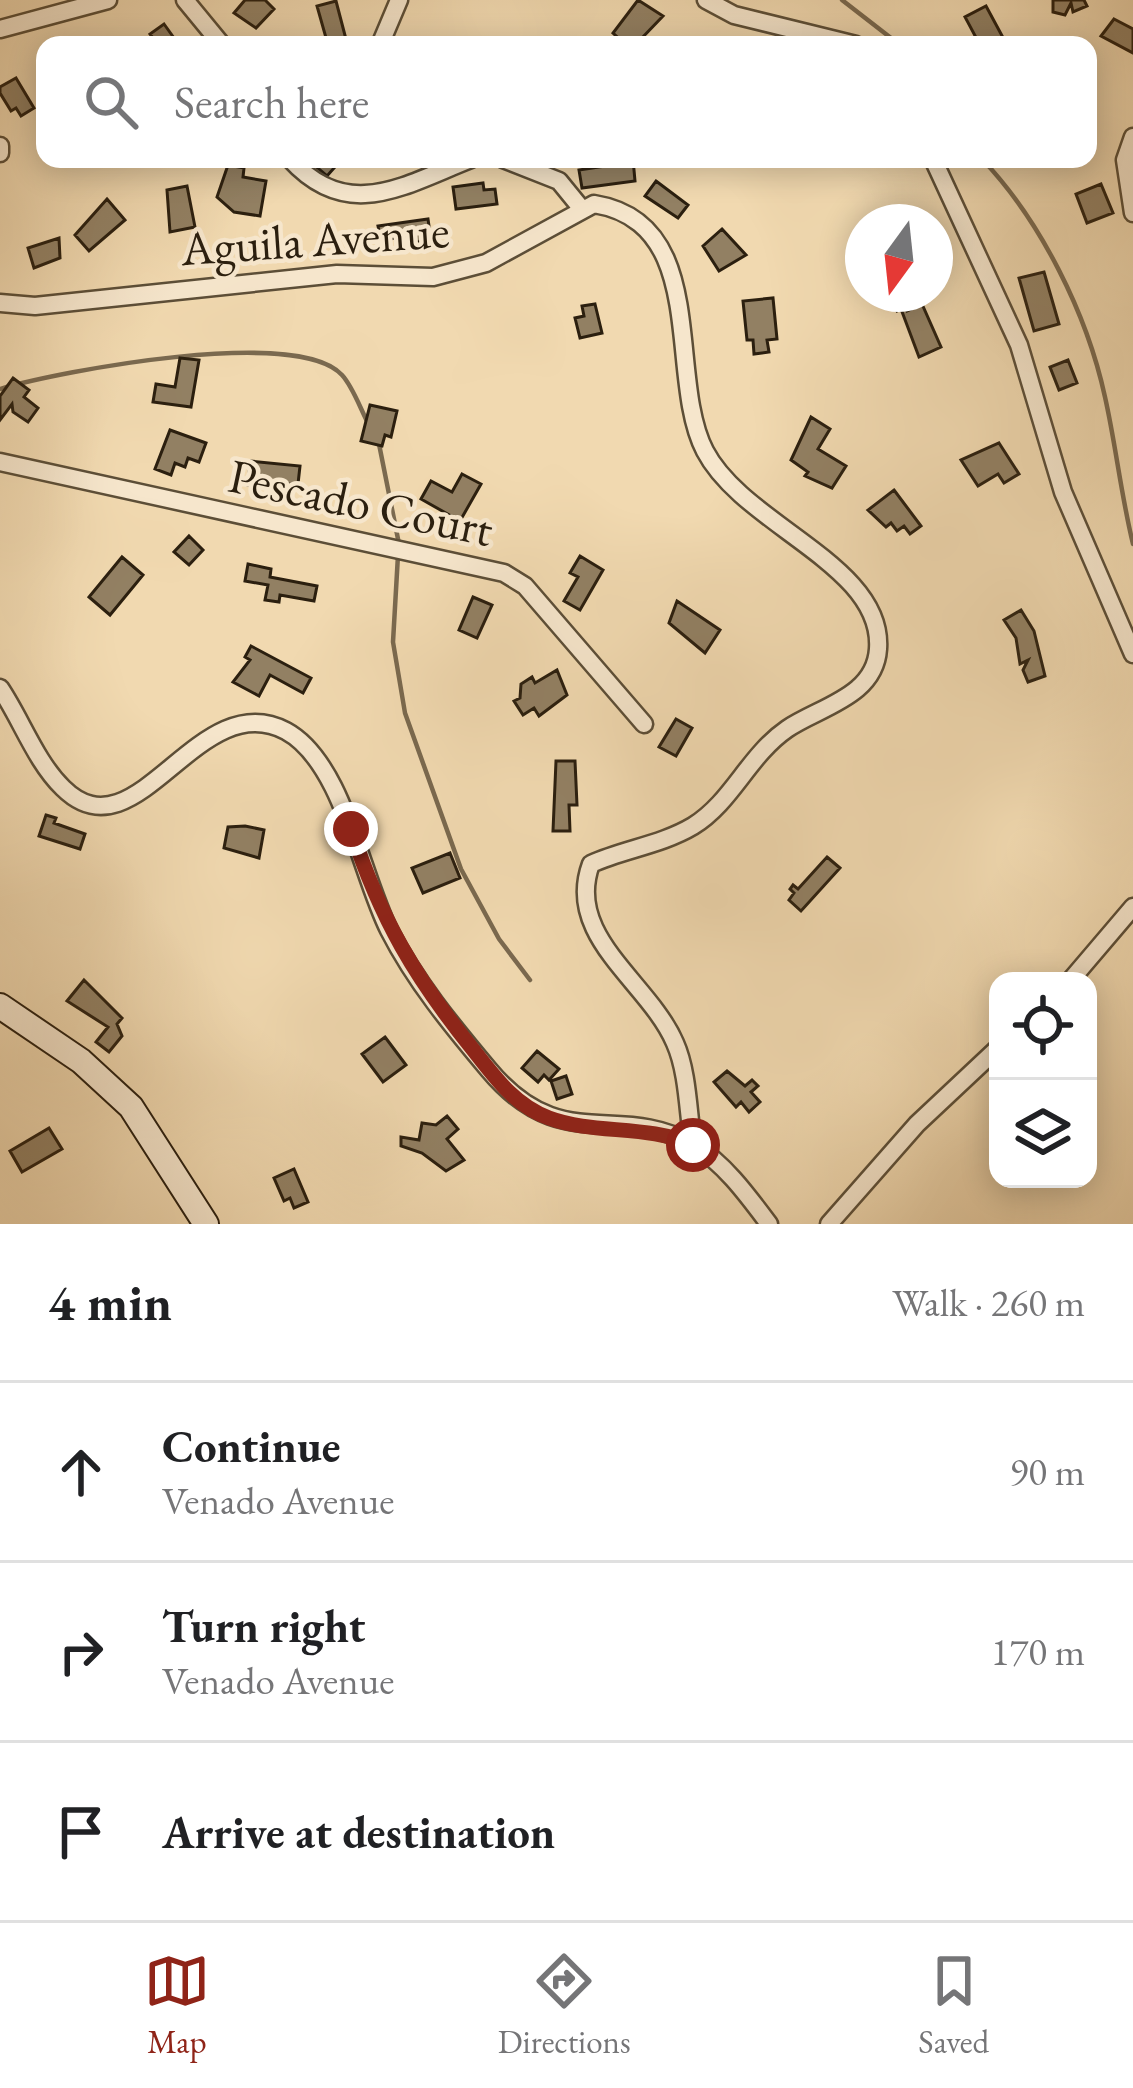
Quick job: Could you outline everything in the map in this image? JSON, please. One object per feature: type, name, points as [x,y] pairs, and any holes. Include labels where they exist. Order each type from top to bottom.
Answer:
[{"type":"street","points":[[0,29],[107,0]]},
{"type":"street","points":[[184,0],[214,36]]},
{"type":"street","points":[[384,36],[399,0]]},
{"type":"street","points":[[706,0],[734,15],[819,36]]},
{"type":"street","points":[[1133,137],[1125,160],[1133,213]]},
{"type":"street","points":[[301,168],[327,190],[362,194],[405,187],[450,168]]},
{"type":"street","points":[[526,168],[559,181],[581,208],[594,204],[625,212],[652,236],[668,267],[704,451],[754,511],[856,585],[877,634],[874,666],[854,693],[809,715],[766,745],[698,823],[667,840],[591,864],[584,884],[586,914],[678,1049],[693,1145]]},
{"type":"street","points":[[937,168],[1019,345],[1063,492],[1133,654]]},
{"type":"street","name":"Aguila Avenue","points":[[0,303],[35,306],[337,274],[434,277],[500,256],[581,208]]},
{"type":"street","name":"Pescado Court","points":[[0,462],[504,573],[526,586],[644,724]]},
{"type":"street","points":[[0,688],[55,779],[73,796],[96,804],[126,800],[152,785],[188,750],[221,729],[256,722],[285,731],[304,746],[338,802],[372,893],[406,961],[511,1096],[563,1123],[657,1132],[693,1145],[725,1171],[769,1224]]},
{"type":"street","points":[[1078,972],[1133,907]]},
{"type":"street","points":[[0,1006],[81,1061],[131,1107],[206,1224]]},
{"type":"street","points":[[829,1224],[917,1124],[989,1056]]},
{"type":"building","points":[[245,0],[265,0],[274,9],[256,28],[234,13]]},
{"type":"building","points":[[638,0],[663,16],[644,36],[613,33]]},
{"type":"building","points":[[1053,0],[1084,0],[1087,6],[1073,12],[1071,3],[1065,15],[1053,12]]},
{"type":"building","points":[[336,1],[345,36],[325,36],[317,6]]},
{"type":"building","points":[[986,6],[1002,36],[975,36],[965,17]]},
{"type":"building","points":[[1114,19],[1133,29],[1133,53],[1101,36]]},
{"type":"building","points":[[164,24],[173,36],[151,36]]},
{"type":"building","points":[[16,78],[34,108],[21,116],[16,108],[11,111],[0,93],[0,87]]},
{"type":"building","points":[[227,168],[244,168],[243,177],[266,181],[260,216],[234,212],[217,197]]},
{"type":"building","points":[[634,168],[635,181],[582,188],[579,170]]},
{"type":"building","points":[[656,181],[688,205],[678,218],[645,196]]},
{"type":"building","points":[[483,183],[484,190],[495,189],[497,204],[456,209],[453,187]]},
{"type":"building","points":[[1101,184],[1113,213],[1087,223],[1076,194]]},
{"type":"building","points":[[187,186],[195,227],[170,232],[167,190]]},
{"type":"building","points":[[107,199],[125,220],[89,251],[75,235]]},
{"type":"building","points":[[428,219],[431,240],[398,245],[397,238],[381,240],[378,226]]},
{"type":"building","points":[[722,229],[746,255],[719,271],[703,246]]},
{"type":"building","points":[[59,238],[60,258],[34,268],[28,248]]},
{"type":"building","points":[[1044,272],[1059,324],[1034,331],[1019,278]]},
{"type":"building","points":[[773,298],[777,339],[767,340],[769,352],[754,354],[753,340],[747,340],[743,301]]},
{"type":"building","points":[[595,304],[602,333],[580,338],[575,318],[584,316],[582,306]]},
{"type":"building","points":[[902,312],[926,312],[941,347],[919,357]]},
{"type":"building","points":[[180,358],[199,360],[191,407],[153,402],[156,384],[175,387]]},
{"type":"building","points":[[1068,360],[1077,383],[1059,390],[1050,367]]},
{"type":"building","points":[[13,378],[29,390],[24,397],[38,408],[28,422],[13,412],[12,404],[0,420],[0,396]]},
{"type":"building","points":[[370,405],[397,411],[391,437],[385,435],[382,446],[361,441]]},
{"type":"building","points":[[811,417],[830,429],[818,449],[846,466],[832,488],[805,476],[808,472],[791,460]]},
{"type":"building","points":[[170,430],[206,443],[199,462],[188,458],[185,467],[175,463],[171,475],[155,469]]},
{"type":"building","points":[[999,443],[1019,474],[1004,483],[998,474],[978,486],[961,460]]},
{"type":"building","points":[[250,461],[300,466],[298,484],[248,485]]},
{"type":"building","points":[[462,474],[481,484],[460,521],[421,499],[431,481],[452,492]]},
{"type":"building","points":[[894,490],[921,526],[910,534],[904,526],[897,531],[891,523],[886,527],[868,510]]},
{"type":"building","points":[[189,536],[203,550],[189,565],[174,552]]},
{"type":"building","points":[[580,556],[603,570],[580,610],[564,601],[578,577],[570,573]]},
{"type":"building","points":[[122,557],[143,575],[110,615],[89,597]]},
{"type":"building","points":[[248,564],[271,569],[270,577],[317,586],[314,601],[280,595],[279,602],[265,600],[268,585],[245,581]]},
{"type":"building","points":[[473,597],[492,605],[477,638],[459,630]]},
{"type":"building","points":[[677,601],[720,630],[705,653],[669,623]]},
{"type":"building","points":[[1021,610],[1034,631],[1045,676],[1028,682],[1023,670],[1028,660],[1020,664],[1016,638],[1004,620]]},
{"type":"building","points":[[251,646],[311,678],[303,693],[270,675],[259,696],[233,682],[250,660],[245,657]]},
{"type":"building","points":[[557,670],[567,695],[539,716],[534,708],[523,715],[514,701],[520,698],[521,684],[532,677],[535,683]]},
{"type":"building","points":[[676,719],[692,728],[676,756],[659,747]]},
{"type":"building","points":[[556,761],[575,761],[577,805],[569,805],[570,831],[553,831]]},
{"type":"building","points":[[46,815],[56,818],[54,823],[85,834],[80,849],[39,836]]},
{"type":"building","points":[[228,827],[264,830],[259,858],[224,848]]},
{"type":"building","points":[[450,853],[460,878],[423,893],[412,868]]},
{"type":"building","points":[[827,857],[840,868],[801,911],[789,900],[794,893],[790,889],[793,885],[798,889]]},
{"type":"building","points":[[84,980],[122,1018],[117,1024],[122,1036],[109,1052],[96,1042],[108,1027],[67,1001]]},
{"type":"building","points":[[385,1037],[406,1065],[383,1082],[362,1054]]},
{"type":"building","points":[[537,1051],[559,1069],[549,1080],[544,1075],[538,1082],[522,1068]]},
{"type":"building","points":[[727,1071],[745,1086],[752,1080],[758,1086],[751,1092],[760,1102],[749,1112],[741,1102],[736,1107],[714,1082]]},
{"type":"building","points":[[566,1076],[572,1094],[557,1099],[551,1081]]},
{"type":"building","points":[[447,1116],[458,1129],[447,1139],[464,1160],[446,1171],[422,1153],[401,1146],[401,1137],[419,1140],[422,1123],[436,1125]]},
{"type":"building","points":[[49,1128],[62,1149],[22,1172],[10,1151]]},
{"type":"building","points":[[294,1169],[308,1202],[294,1208],[290,1198],[284,1201],[274,1178]]},
{"type":"waterway","points":[[842,0],[888,36]]},
{"type":"waterway","points":[[990,168],[1024,211],[1074,302],[1105,397],[1133,544]]},
{"type":"waterway","points":[[0,389],[73,372],[177,357],[278,354],[317,361],[342,375],[368,423]]},
{"type":"waterway","points":[[379,444],[399,544]]},
{"type":"waterway","points":[[398,555],[393,642],[405,713],[461,869],[499,939],[530,980]]},
{"type":"route","points":[[351,829],[372,893],[406,961],[511,1096],[522,1106],[563,1123],[657,1132],[693,1145]]}]
